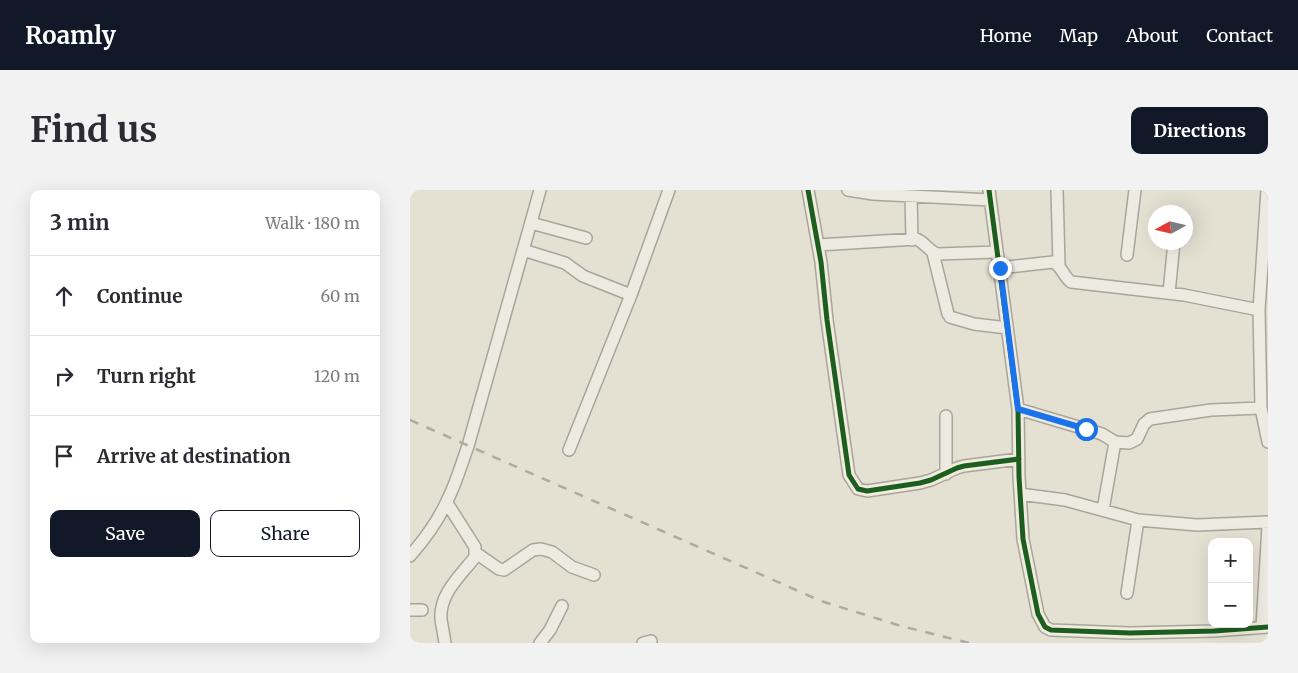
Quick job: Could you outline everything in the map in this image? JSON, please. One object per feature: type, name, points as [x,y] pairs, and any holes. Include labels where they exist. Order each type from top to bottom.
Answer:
[{"type":"street","points":[[410,556],[424,539],[446,503],[468,446],[540,190]]},
{"type":"street","points":[[569,450],[631,295],[669,190]]},
{"type":"street","points":[[808,190],[818,244],[849,475],[858,488],[867,491],[920,483],[964,466],[1018,459]]},
{"type":"street","points":[[1057,190],[1059,264],[1067,279],[1071,282],[1184,295],[1258,310]]},
{"type":"street","points":[[1127,255],[1135,190]]},
{"type":"street","points":[[1267,190],[1264,283],[1258,310],[1264,345],[1264,400],[1268,442]]},
{"type":"street","points":[[855,191],[912,196],[989,195],[1018,409],[1018,459],[1023,538],[1038,614],[1045,627],[1051,630],[1130,633],[1214,631],[1265,627],[1268,526]]},
{"type":"street","points":[[912,196],[912,240]]},
{"type":"street","points":[[531,222],[586,238]]},
{"type":"street","points":[[818,244],[921,241],[932,252],[949,316],[974,324],[1007,328]]},
{"type":"street","points":[[523,250],[565,263],[583,276],[631,295]]},
{"type":"street","points":[[1169,294],[1173,250]]},
{"type":"street","points":[[932,252],[945,254],[997,252]]},
{"type":"street","points":[[1000,268],[1048,261],[1059,264]]},
{"type":"street","points":[[1018,409],[1102,434],[1115,442],[1134,441],[1137,439],[1144,424],[1150,419],[1264,400]]},
{"type":"street","points":[[946,416],[946,474]]},
{"type":"street","points":[[1103,510],[1115,442]]},
{"type":"street","points":[[1020,494],[1065,500],[1138,520],[1198,525],[1268,522]]},
{"type":"street","points":[[445,643],[441,618],[443,602],[446,594],[475,557],[476,553],[475,547],[446,503]]},
{"type":"street","points":[[1127,593],[1138,520]]},
{"type":"street","points":[[476,553],[504,570],[533,550],[541,549],[552,552],[572,567],[594,575]]},
{"type":"street","points":[[540,643],[550,630],[562,606]]},
{"type":"street","points":[[410,610],[422,610]]},
{"type":"railway","points":[[410,420],[821,601],[901,626],[969,643]]},
{"type":"railway","points":[[1263,643],[1268,643]]},
{"type":"cycle path","points":[[808,190],[821,262],[827,320],[849,475],[858,489],[867,491],[920,483],[964,466],[1019,459]]},
{"type":"cycle path","points":[[989,190],[1018,409],[1019,477],[1023,539],[1038,614],[1045,627],[1051,630],[1130,633],[1214,631],[1268,627]]},
{"type":"route","points":[[1000,268],[1018,409],[1086,429]]}]
